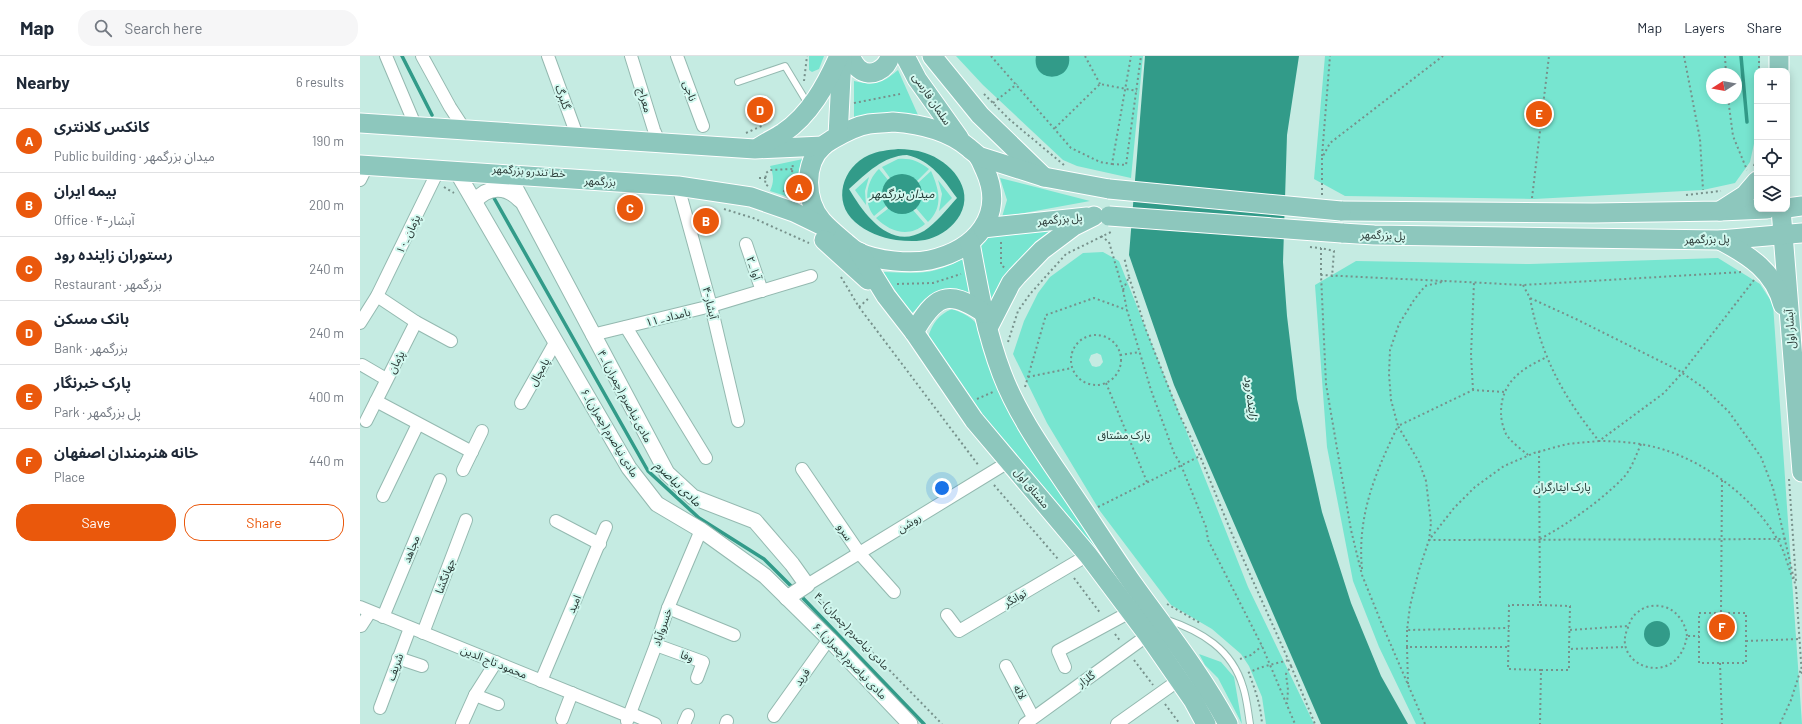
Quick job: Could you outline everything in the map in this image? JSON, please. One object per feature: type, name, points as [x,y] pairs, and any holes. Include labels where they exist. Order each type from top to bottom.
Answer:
[{"type":"main road","points":[[776,154],[784,132],[810,108],[829,77],[839,56]]},
{"type":"main road","points":[[830,141],[842,56]]},
{"type":"main road","points":[[850,56],[859,69],[870,73],[882,70],[889,63],[890,56]]},
{"type":"main road","name":"سلمان فارسی","points":[[905,56],[917,79],[961,141]]},
{"type":"main road","points":[[932,56],[980,115],[1044,177]]},
{"type":"main road","points":[[1779,56],[1779,68]]},
{"type":"main road","points":[[977,239],[951,253],[923,260],[906,262],[882,259],[859,252],[832,231],[821,220],[813,208],[809,196],[809,176],[814,158],[830,141],[849,129],[869,124],[894,122],[917,124],[940,130],[961,141],[978,156],[988,176],[993,194],[991,212],[977,239],[986,322],[1002,374],[1016,388],[1022,415],[1051,461],[1162,610],[1228,724]]},
{"type":"main road","points":[[360,123],[660,144],[776,154],[830,141]]},
{"type":"main road","name":"پل بزرگمهر","points":[[978,156],[1044,177],[1109,189],[1341,211],[1577,213],[1754,210]]},
{"type":"main road","name":"بزرگمهر","points":[[362,167],[443,175],[509,176],[678,186],[790,202],[832,231]]},
{"type":"main road","points":[[1720,211],[1745,195],[1754,179]]},
{"type":"main road","points":[[790,202],[884,293]]},
{"type":"main road","points":[[1790,208],[1802,206]]},
{"type":"main road","name":"آبشار اول","points":[[1781,212],[1802,472]]},
{"type":"main road","points":[[986,322],[1011,283],[1042,250],[1074,226],[1106,221]]},
{"type":"main road","name":"پل بزرگمهر","points":[[977,239],[1106,221],[1390,236],[1720,240],[1802,233]]},
{"type":"main road","points":[[1720,240],[1765,270],[1779,291],[1790,332]]},
{"type":"main road","name":"مشتاق اول","points":[[859,252],[884,293],[914,332],[962,404],[1088,555],[1148,635],[1193,700],[1206,724]]},
{"type":"main road","points":[[914,332],[926,311],[936,302],[950,298],[968,303],[986,322]]},
{"type":"street","points":[[386,56],[416,127]]},
{"type":"street","points":[[422,56],[450,107],[465,130]]},
{"type":"street","name":"گلبرگ","points":[[548,56],[578,138]]},
{"type":"street","name":"معراج","points":[[631,56],[654,130],[660,144]]},
{"type":"street","name":"ناجی","points":[[677,56],[703,126]]},
{"type":"street","name":"۶_مادی نیاصرم (چمران)","points":[[443,175],[472,196],[634,474],[657,504],[701,530],[766,576],[829,639],[910,724]]},
{"type":"street","name":"۱۰_پژمان","points":[[360,323],[377,296],[443,175]]},
{"type":"street","name":"۴_ مادی نیاصرم (چمران)","points":[[509,176],[592,335],[667,473],[693,498],[755,521],[792,564],[807,585]]},
{"type":"street","name":"۴-آبشار","points":[[678,186],[711,306],[738,421]]},
{"type":"street","points":[[472,196],[481,195],[489,190],[498,189],[507,190],[515,194],[521,201]]},
{"type":"street","name":"۲_ آوا","points":[[746,244],[762,291]]},
{"type":"street","name":"۱۱ _بامداد","points":[[592,335],[626,328],[711,306],[811,276]]},
{"type":"street","points":[[377,296],[416,322],[451,341]]},
{"type":"street","name":"پژمان","points":[[366,421],[416,322]]},
{"type":"street","points":[[626,328],[706,458]]},
{"type":"street","name":"پامچال","points":[[521,403],[556,341]]},
{"type":"street","points":[[362,365],[386,380]]},
{"type":"street","points":[[376,401],[472,452]]},
{"type":"street","points":[[383,496],[418,424]]},
{"type":"street","points":[[463,470],[482,432]]},
{"type":"street","name":"روشن","points":[[807,585],[1010,461]]},
{"type":"street","name":"سرو","points":[[802,469],[860,554],[894,592]]},
{"type":"street","name":"مجاهد","points":[[384,617],[440,480]]},
{"type":"street","name":"جهانگشا","points":[[423,633],[466,520]]},
{"type":"street","points":[[556,521],[600,544]]},
{"type":"street","name":"امید","points":[[541,681],[606,527]]},
{"type":"street","name":"خسروآباد","points":[[627,720],[656,645],[668,608],[701,530]]},
{"type":"street","name":"توانگر","points":[[947,616],[959,631],[1088,555]]},
{"type":"street","points":[[787,598],[807,585]]},
{"type":"street","points":[[668,608],[734,635]]},
{"type":"street","points":[[361,626],[365,610]]},
{"type":"street","name":"محمود تاج الدین","points":[[365,610],[572,693],[627,720],[634,715],[655,724]]},
{"type":"street","points":[[1065,667],[1058,651],[1130,612]]},
{"type":"street","name":"شریف","points":[[380,708],[410,628]]},
{"type":"street","name":"گلزار","points":[[1029,721],[1148,635]]},
{"type":"street","name":"فرید","points":[[774,716],[829,639]]},
{"type":"street","name":"وفا","points":[[656,645],[703,662],[697,678]]},
{"type":"street","points":[[398,658],[422,666]]},
{"type":"street","points":[[462,724],[475,696],[496,662]]},
{"type":"street","name":"لاله","points":[[1006,666],[1029,721]]},
{"type":"street","points":[[1117,724],[1179,680]]},
{"type":"street","points":[[562,719],[572,693]]},
{"type":"street","points":[[475,696],[498,704]]},
{"type":"lane","points":[[738,82],[785,66],[810,108]]},
{"type":"lane","points":[[716,154],[776,154]]},
{"type":"lane","name":"خط تندرو بزرگمهر","points":[[362,167],[509,170],[680,180],[754,191],[779,200],[790,202]]},
{"type":"lane","points":[[1162,610],[1184,625],[1206,637],[1230,658],[1244,687],[1250,724]]},
{"type":"path","points":[[991,56],[1017,84],[1071,148],[1100,162],[1126,165],[1141,56]]},
{"type":"path","points":[[1084,56],[1100,84]]},
{"type":"path","points":[[1112,164],[1131,56]]},
{"type":"path","points":[[1322,197],[1322,158],[1330,56]]},
{"type":"path","points":[[1322,158],[1330,143],[1443,56]]},
{"type":"path","points":[[1531,203],[1549,56]]},
{"type":"path","points":[[1684,56],[1700,139],[1703,190]]},
{"type":"path","points":[[1725,56],[1726,68]]},
{"type":"path","points":[[1759,56],[1759,68]]},
{"type":"path","points":[[993,103],[1017,84]]},
{"type":"path","points":[[1055,128],[1100,84]]},
{"type":"path","points":[[1100,84],[1137,91]]},
{"type":"path","points":[[980,90],[1010,120],[1061,163],[1068,166]]},
{"type":"path","points":[[848,104],[900,94]]},
{"type":"path","points":[[1729,104],[1733,136],[1754,179]]},
{"type":"path","points":[[776,154],[793,169]]},
{"type":"path","points":[[770,188],[765,184],[766,173],[770,170],[793,169]]},
{"type":"path","points":[[790,202],[793,169]]},
{"type":"path","points":[[443,175],[461,197],[472,196]]},
{"type":"path","points":[[759,178],[766,178]]},
{"type":"path","points":[[776,189],[790,202]]},
{"type":"path","points":[[724,210],[753,218],[810,244]]},
{"type":"path","points":[[1007,345],[1018,311],[1030,294],[1066,254],[1101,236],[1106,221]]},
{"type":"path","points":[[1101,236],[1109,242],[1123,290],[1127,310],[1157,408],[1174,453],[1181,465],[1206,527],[1208,540],[1262,646],[1295,724]]},
{"type":"path","points":[[1001,242],[1001,265]]},
{"type":"path","points":[[1332,277],[1334,250],[1321,248],[1326,384],[1351,530],[1362,575],[1425,724]]},
{"type":"path","points":[[1124,257],[1146,330],[1174,400],[1289,660],[1314,724]]},
{"type":"path","points":[[1321,275],[1332,277],[1523,285],[1744,272]]},
{"type":"path","points":[[859,307],[884,293],[933,283],[963,274]]},
{"type":"path","points":[[841,277],[859,307],[986,475],[1067,568],[1180,724]]},
{"type":"path","points":[[1123,290],[1129,277]]},
{"type":"path","points":[[1598,441],[1664,393],[1682,373],[1754,280]]},
{"type":"path","points":[[1408,686],[1407,630],[1414,591],[1429,540],[1431,522],[1426,481],[1419,462],[1398,426],[1391,400],[1389,374],[1390,350],[1399,324],[1425,286],[1446,281]]},
{"type":"path","points":[[1473,390],[1472,355],[1474,282]]},
{"type":"path","points":[[1523,285],[1530,298],[1534,318],[1547,357],[1565,396],[1598,441]]},
{"type":"path","points":[[1028,377],[1046,315],[1094,298],[1127,310]]},
{"type":"path","points":[[1429,540],[1454,508],[1475,487],[1504,466],[1528,455],[1567,444],[1618,441],[1641,444],[1665,450],[1694,463],[1722,480],[1743,496],[1761,516],[1781,547],[1796,588],[1786,539],[1773,488],[1761,457],[1729,412],[1704,388],[1682,373],[1576,318],[1530,298]]},
{"type":"path","points":[[1098,335],[1106,337],[1112,342],[1120,355],[1121,364],[1118,372],[1113,379],[1098,386],[1090,385],[1082,381],[1072,368],[1072,356],[1076,345],[1090,336],[1098,335]]},
{"type":"path","points":[[1120,355],[1140,352]]},
{"type":"path","points":[[1528,455],[1516,445],[1506,433],[1501,418],[1501,401],[1504,392],[1516,376],[1532,364],[1547,357]]},
{"type":"path","points":[[962,404],[1016,388],[1028,377],[1072,368]]},
{"type":"path","points":[[1106,383],[1147,482]]},
{"type":"path","points":[[1362,575],[1360,548],[1363,520],[1378,469],[1398,426],[1473,390],[1504,392]]},
{"type":"path","points":[[1539,540],[1561,528],[1596,501],[1624,476],[1634,460],[1641,444]]},
{"type":"path","points":[[1539,452],[1540,605]]},
{"type":"path","points":[[1093,509],[1200,456]]},
{"type":"path","points":[[1721,613],[1722,480]]},
{"type":"path","points":[[1429,540],[1786,539]]},
{"type":"path","name":"۴_ مادی نیاصرم (چمران)","points":[[807,585],[942,724]]},
{"type":"path","points":[[1162,610],[1163,598]]},
{"type":"path","points":[[1509,605],[1570,606],[1569,670],[1508,669],[1508,628],[1509,605]]},
{"type":"path","points":[[1653,605],[1666,607],[1678,615],[1685,625],[1688,636],[1686,647],[1680,657],[1672,664],[1660,668],[1648,668],[1637,663],[1625,647],[1624,637],[1632,617],[1641,609],[1653,605]]},
{"type":"path","points":[[1699,613],[1721,613],[1746,613],[1746,663],[1699,663],[1699,613]]},
{"type":"path","points":[[1570,630],[1628,626]]},
{"type":"path","points":[[1407,630],[1508,628]]},
{"type":"path","points":[[1688,636],[1699,636]]},
{"type":"path","points":[[1746,641],[1800,639]]},
{"type":"path","points":[[1240,659],[1251,655],[1262,646]]},
{"type":"path","points":[[1407,647],[1508,646]]},
{"type":"path","points":[[1570,649],[1625,647]]},
{"type":"path","points":[[1248,673],[1260,667],[1270,666],[1289,660]]},
{"type":"path","points":[[1720,663],[1722,724]]},
{"type":"path","points":[[1287,705],[1288,690],[1286,674],[1291,666]]},
{"type":"path","points":[[1780,724],[1791,700],[1801,667]]},
{"type":"path","points":[[1540,724],[1541,670]]},
{"type":"green space","points":[[809,56],[824,56],[819,69],[812,72],[809,70]]},
{"type":"green space","points":[[956,56],[1143,56],[1131,178],[1077,166],[1063,160],[983,85]]},
{"type":"green space","points":[[1325,56],[1760,56],[1760,68],[1754,68],[1754,144],[1750,162],[1735,183],[1703,190],[1534,199],[1345,196],[1314,179]]},
{"type":"green space","points":[[898,70],[918,115],[910,113],[894,113],[854,123],[854,81],[878,83]]},
{"type":"green space","points":[[803,159],[797,179],[798,200],[770,191],[773,179],[770,166]]},
{"type":"green space","points":[[898,159],[914,161],[929,169],[917,181],[913,178],[890,178],[882,167]]},
{"type":"green space","points":[[879,169],[888,180],[882,192],[886,206],[874,216],[868,204],[867,198],[871,179]]},
{"type":"green space","points":[[931,171],[938,191],[938,204],[933,216],[928,222],[916,208],[918,205],[920,185],[918,183]]},
{"type":"green space","points":[[869,177],[865,191],[866,205],[855,190]]},
{"type":"green space","points":[[1000,178],[1090,201],[1002,217],[1007,200]]},
{"type":"green space","points":[[938,180],[952,198],[939,211],[942,194]]},
{"type":"green space","points":[[889,208],[910,212],[913,210],[925,224],[913,231],[900,232],[893,230],[881,223],[876,218]]},
{"type":"green space","points":[[1062,226],[1010,269],[990,303],[978,248],[988,234]]},
{"type":"green space","name":"پارک مشتاق","points":[[1103,252],[1119,261],[1248,587],[1314,724],[1266,724],[1262,697],[1249,666],[1241,654],[1212,629],[1171,605],[1100,511],[1047,423],[1013,354],[1024,321],[1038,293],[1050,277],[1083,253]],"holes":[[[1097,353],[1101,355],[1103,362],[1100,366],[1092,366],[1089,360],[1091,355]]]},
{"type":"green space","points":[[963,258],[971,296],[924,302],[911,314],[883,272],[915,273],[934,271],[953,264]]},
{"type":"green space","name":"پارک ایثارگران","points":[[1718,258],[1760,284],[1773,304],[1802,724],[1416,724],[1379,647],[1353,581],[1327,447],[1315,285],[1356,261],[1530,264]]},
{"type":"green space","points":[[952,309],[971,319],[981,330],[991,366],[1187,667],[993,433],[928,337],[937,320],[943,314]]},
{"type":"green space","points":[[1199,654],[1221,662],[1234,677],[1242,724],[1218,678],[1205,665]]},
{"type":"water","points":[[1036,56],[1069,56],[1069,65],[1065,71],[1052,77],[1040,72],[1036,65]]},
{"type":"water","name":"زاینده رود","points":[[1145,56],[1299,56],[1287,135],[1283,262],[1287,316],[1297,399],[1322,512],[1351,603],[1381,676],[1408,724],[1321,724],[1174,385],[1129,255]]},
{"type":"water","points":[[898,149],[915,150],[943,162],[958,177],[962,186],[964,205],[960,215],[951,227],[929,239],[904,241],[874,234],[855,222],[848,214],[844,205],[842,195],[843,186],[852,168],[869,155]],"holes":[[[907,155],[930,166],[947,184],[957,198],[937,220],[924,231],[912,236],[900,236],[889,233],[870,219],[849,189],[869,171],[890,158]]]},
{"type":"water","name":"میدان بزرگمهر","points":[[902,174],[916,180],[922,194],[916,208],[902,214],[888,208],[882,194],[888,180]]},
{"type":"water","points":[[1657,621],[1666,625],[1670,634],[1666,643],[1657,647],[1648,643],[1644,634],[1648,625]]},
{"type":"waterway","name":"مادی نیاصرم","points":[[402,56],[432,115]]},
{"type":"waterway","points":[[1741,56],[1747,122]]},
{"type":"waterway","name":"مادی نیاصرم","points":[[494,198],[648,471],[699,518],[764,559],[794,589]]},
{"type":"waterway","name":"مادی نیاصرم","points":[[800,595],[924,724]]},
{"type":"place","name":"بانک مسکن","points":[[760,110]]},
{"type":"place","name":"پارک خبرنگار","points":[[1539,114]]},
{"type":"place","name":"کانکس کلانتری","points":[[799,188]]},
{"type":"place","name":"رستوران زاینده رود","points":[[630,208]]},
{"type":"place","name":"بیمه ایران","points":[[706,221]]},
{"type":"place","name":"خانه هنرمندان اصفهان","points":[[1722,627]]}]
